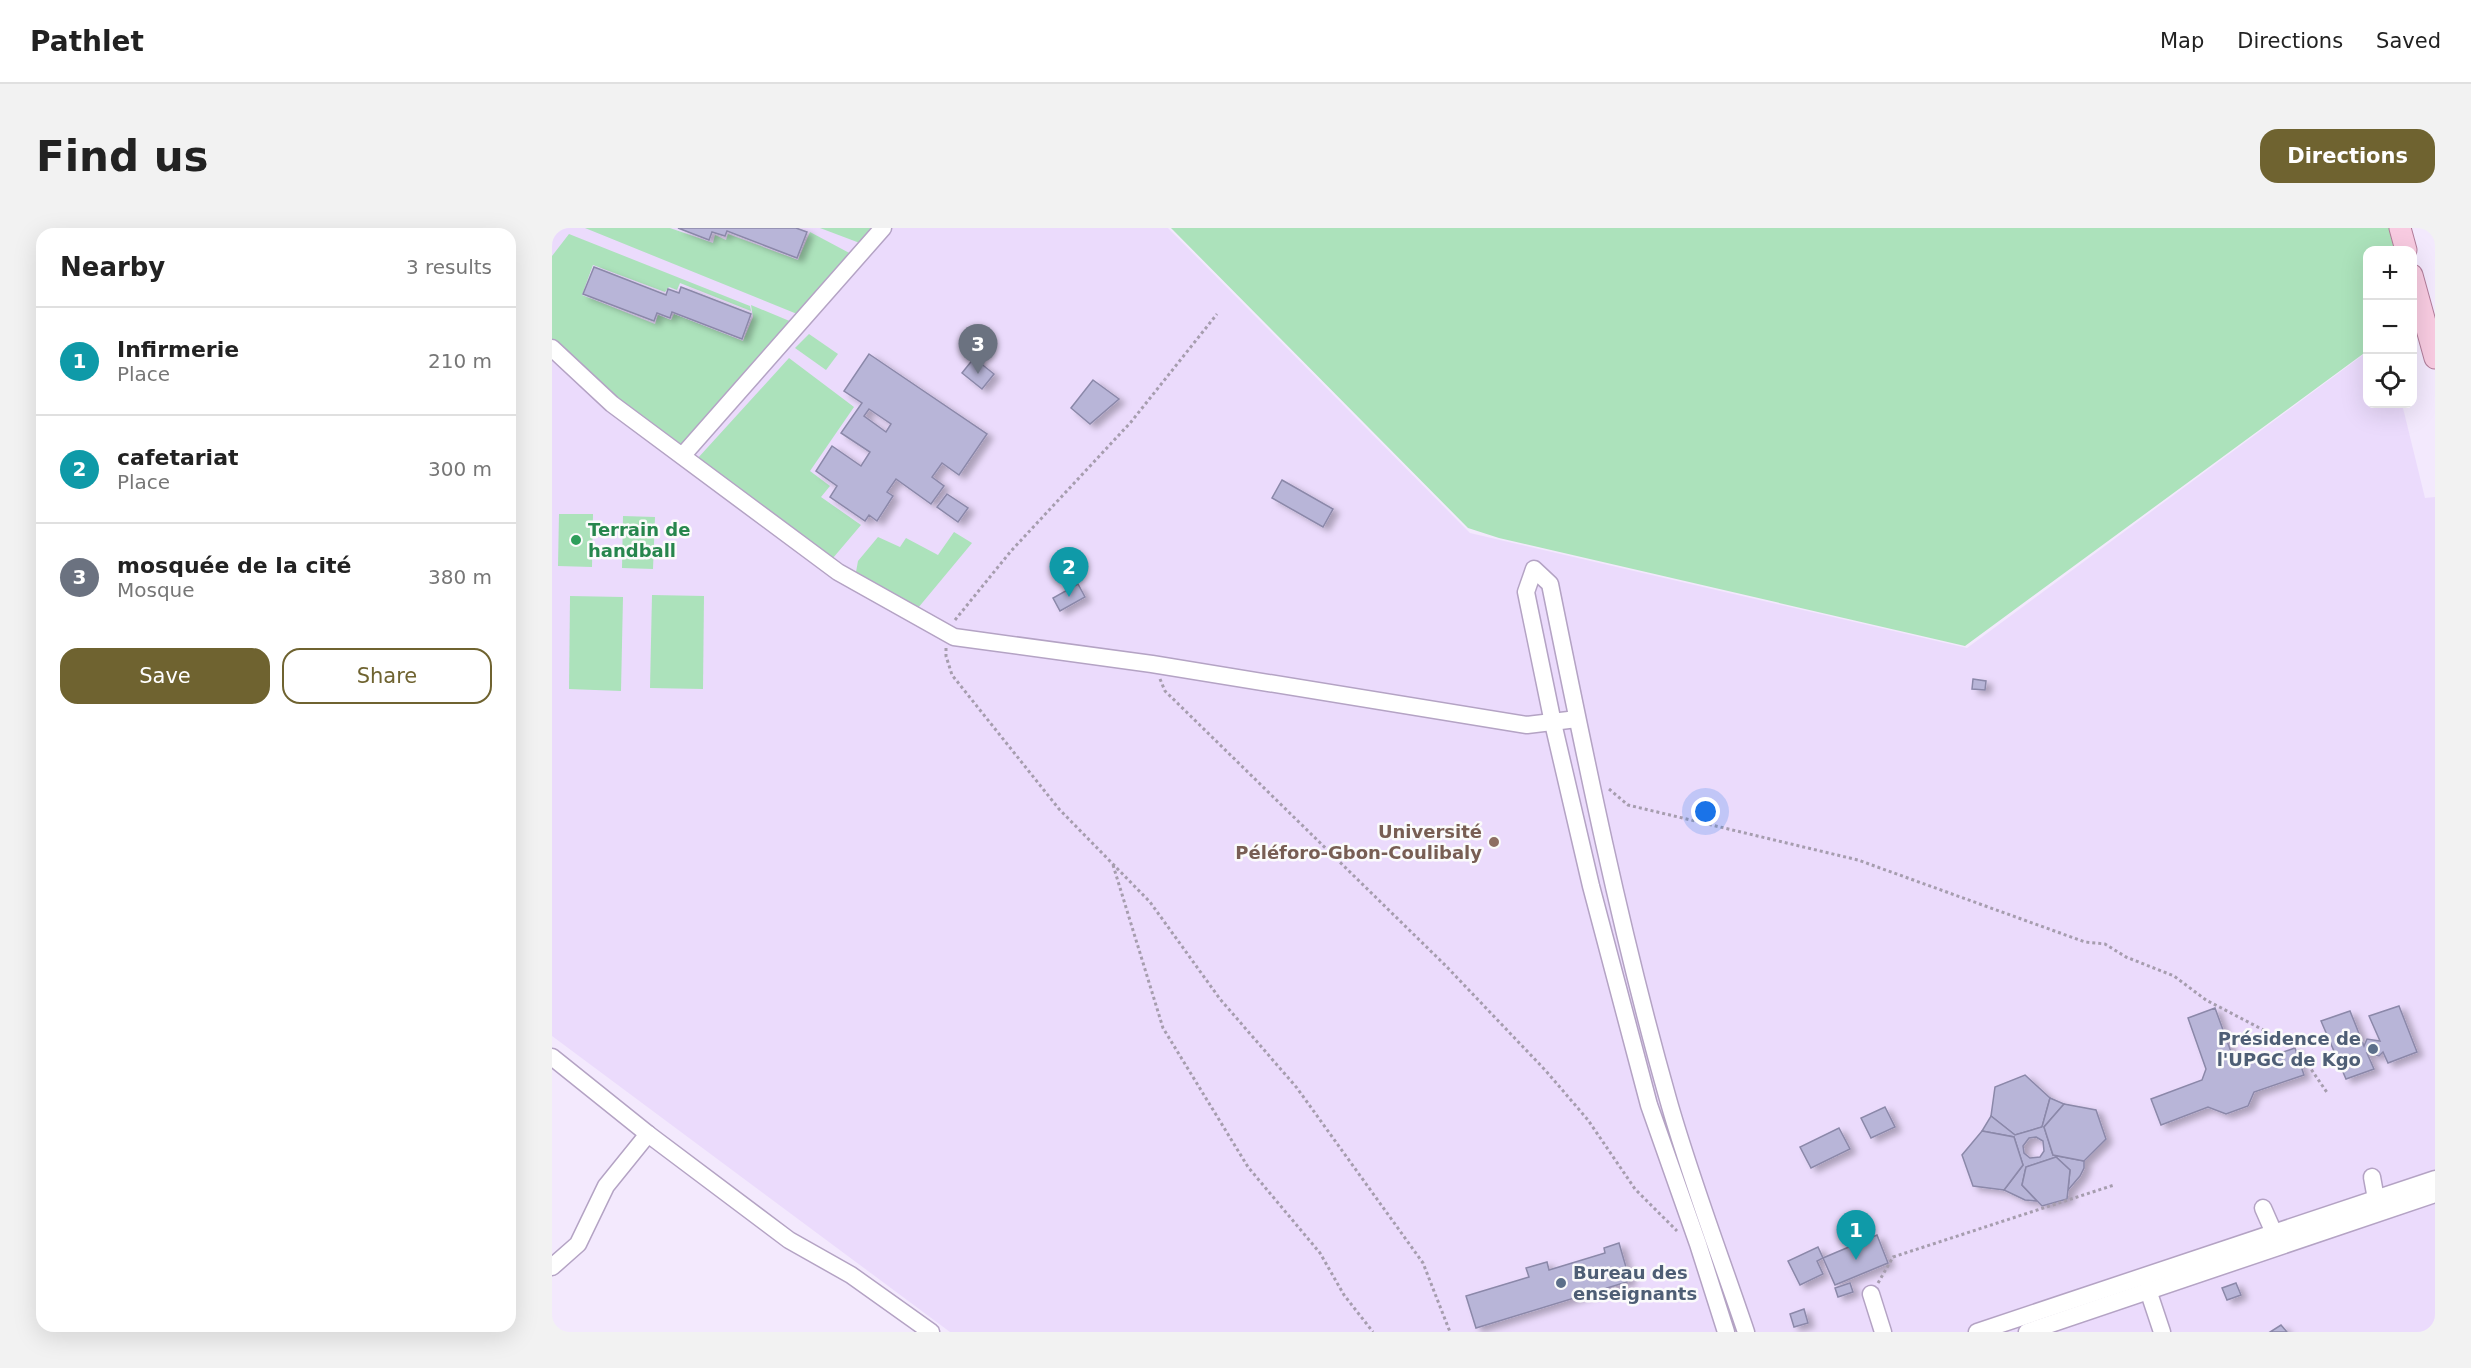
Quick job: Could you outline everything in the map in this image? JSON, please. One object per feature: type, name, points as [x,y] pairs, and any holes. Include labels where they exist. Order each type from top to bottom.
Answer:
[{"type":"main road","points":[[2400,228],[2405,246]]},
{"type":"main road","points":[[2417,293],[2435,358]]},
{"type":"street","points":[[683,454],[884,228]]},
{"type":"street","points":[[552,348],[612,404],[683,454],[838,572],[954,637],[1152,664],[1527,725],[1577,719]]},
{"type":"street","points":[[1726,1332],[1649,1105],[1591,886],[1553,723],[1526,592],[1534,569],[1550,584],[1577,719],[1628,945],[1668,1100],[1746,1332]]},
{"type":"street","points":[[552,1057],[648,1134],[789,1240],[851,1275],[923,1330]]},
{"type":"street","points":[[1649,1105],[1668,1100]]},
{"type":"street","points":[[552,1267],[578,1244],[606,1186],[648,1134]]},
{"type":"street","points":[[2372,1177],[2376,1200]]},
{"type":"street","points":[[1977,1332],[2003,1328],[2092,1294],[2187,1270],[2394,1200],[2435,1179]]},
{"type":"street","points":[[2027,1332],[2148,1290],[2187,1270],[2274,1233],[2376,1200],[2394,1200],[2435,1194]]},
{"type":"street","points":[[2264,1208],[2274,1233]]},
{"type":"street","points":[[2086,1278],[2092,1294]]},
{"type":"street","points":[[2148,1290],[2163,1332]]},
{"type":"street","points":[[1871,1294],[1883,1332]]},
{"type":"path","points":[[1217,314],[1131,422],[1011,551],[946,633],[946,656],[952,675],[1059,809],[1150,902],[1220,999],[1298,1088],[1423,1263],[1450,1332]]},
{"type":"path","points":[[1152,664],[1165,690],[1446,966],[1546,1071],[1588,1120],[1635,1189],[1671,1228],[1698,1244]]},
{"type":"path","points":[[1589,773],[1628,805],[1858,860],[2085,942],[2105,944],[2126,957],[2174,976],[2206,1000],[2296,1047],[2328,1094]]},
{"type":"path","points":[[1113,864],[1163,1028],[1248,1167],[1320,1253],[1344,1295],[1373,1332]]},
{"type":"path","points":[[1871,1294],[1893,1257],[2114,1185]]},
{"type":"shaded area","name":"Université Péléforo-Gbon-Coulibaly","points":[[552,228],[1168,228],[1470,533],[1967,648],[2363,355],[2363,408],[2403,408],[2425,498],[2435,497],[2435,1332],[950,1332],[552,1036]]},
{"type":"green space","points":[[585,228],[670,228],[713,243],[715,235],[726,240],[728,234],[798,260],[810,232],[855,256],[802,316]]},
{"type":"green space","points":[[820,228],[879,228],[865,245]]},
{"type":"green space","points":[[1171,228],[2390,228],[2393,246],[2363,246],[2363,354],[1965,646],[1499,538],[1468,528]]},
{"type":"green space","points":[[569,234],[750,306],[751,311],[680,283],[677,290],[669,287],[665,292],[593,265],[582,295],[655,324],[658,315],[671,320],[674,314],[743,341],[753,317],[751,305],[792,322],[688,443],[681,444],[603,387],[552,341],[552,256]]},
{"type":"green space","points":[[809,334],[838,354],[826,370],[795,348]]},
{"type":"green space","points":[[789,358],[854,407],[810,471],[830,486],[821,497],[861,525],[833,558],[697,459]]},
{"type":"green space","name":"Terrain de handball","points":[[559,514],[593,514],[592,567],[558,566]]},
{"type":"green space","name":"Terrain de handball","points":[[623,516],[655,517],[653,569],[622,568]]},
{"type":"green space","points":[[954,532],[972,543],[918,608],[856,572],[858,561],[878,537],[900,547],[906,538],[938,555]]},
{"type":"green space","points":[[652,595],[704,596],[703,689],[650,688]]},
{"type":"green space","points":[[570,596],[623,597],[621,691],[569,689]]},
{"type":"building","points":[[678,228],[796,228],[807,232],[797,258],[727,231],[725,236],[712,232],[709,240]]},
{"type":"building","points":[[594,267],[666,295],[668,289],[679,293],[681,287],[751,314],[742,339],[672,312],[670,318],[657,313],[654,321],[583,294]]},
{"type":"building","points":[[869,354],[987,434],[959,475],[942,463],[932,477],[944,486],[931,504],[896,479],[887,492],[893,496],[877,521],[869,515],[865,521],[830,497],[837,486],[816,471],[832,446],[861,466],[870,452],[841,433],[862,403],[844,391]],"holes":[[[869,409],[891,424],[886,432],[864,416]]]},
{"type":"building","points":[[974,358],[994,374],[982,389],[962,373]]},
{"type":"building","points":[[1093,380],[1119,399],[1090,424],[1071,408]]},
{"type":"building","points":[[1282,480],[1333,509],[1323,527],[1272,498]]},
{"type":"building","points":[[947,494],[968,508],[958,522],[937,507]]},
{"type":"building","points":[[1078,584],[1085,597],[1060,611],[1053,598]]},
{"type":"building","points":[[1973,679],[1986,681],[1985,690],[1972,689]]},
{"type":"building","points":[[2399,1006],[2417,1052],[2388,1063],[2383,1052],[2379,1056],[2367,1053],[2374,1069],[2346,1079],[2321,1021],[2350,1011],[2364,1046],[2367,1039],[2380,1041],[2369,1016]]},
{"type":"building","points":[[2215,1008],[2234,1060],[2245,1065],[2295,1048],[2304,1075],[2254,1092],[2248,1106],[2226,1114],[2208,1107],[2161,1125],[2151,1099],[2202,1080],[2206,1069],[2188,1018]]},
{"type":"building","points":[[2025,1075],[2050,1098],[2042,1127],[2015,1135],[1991,1116],[1995,1087]]},
{"type":"building","points":[[2050,1098],[2064,1104],[2044,1127],[2053,1155],[2084,1161],[2084,1168],[2068,1190],[2070,1170],[2056,1157],[2026,1167],[2022,1185],[2037,1201],[2025,1200],[2004,1190],[2023,1165],[2014,1137],[1982,1131],[1991,1116],[2015,1135],[2042,1127]],"holes":[[[2036,1137],[2043,1141],[2044,1151],[2040,1157],[2030,1158],[2024,1153],[2023,1146],[2029,1138]]]},
{"type":"building","points":[[2064,1104],[2096,1110],[2106,1139],[2084,1161],[2053,1155],[2044,1127]]},
{"type":"building","points":[[1885,1107],[1895,1127],[1871,1138],[1861,1118]]},
{"type":"building","points":[[1839,1128],[1850,1149],[1811,1168],[1800,1147]]},
{"type":"building","points":[[1982,1131],[2014,1137],[2023,1165],[2004,1190],[1973,1186],[1962,1155]]},
{"type":"building","points":[[2056,1157],[2070,1170],[2067,1199],[2042,1206],[2022,1185],[2026,1167]]},
{"type":"building","points":[[1877,1235],[1888,1263],[1835,1285],[1823,1258]]},
{"type":"building","points":[[1619,1243],[1630,1281],[1476,1328],[1466,1296],[1529,1277],[1526,1268],[1547,1262],[1549,1270],[1605,1253],[1604,1248]]},
{"type":"building","points":[[1818,1247],[1823,1258],[1817,1261],[1823,1274],[1800,1285],[1788,1261]]},
{"type":"building","points":[[1850,1283],[1853,1292],[1838,1297],[1835,1288]]},
{"type":"building","points":[[2236,1283],[2241,1295],[2227,1300],[2222,1288]]},
{"type":"building","points":[[1804,1309],[1808,1323],[1794,1327],[1790,1314]]},
{"type":"building","points":[[2281,1325],[2287,1332],[2270,1332]]},
{"type":"place","name":"mosquée de la cité","points":[[978,374]]},
{"type":"place","name":"Terrain de handball","points":[[576,540]]},
{"type":"place","name":"cafetariat","points":[[1069,597]]},
{"type":"place","name":"Université Péléforo-Gbon-Coulibaly","points":[[1494,842]]},
{"type":"place","name":"Présidence de l'UPGC de Kgo","points":[[2373,1049]]},
{"type":"place","name":"Infirmerie","points":[[1856,1260]]},
{"type":"place","name":"Bureau des enseignants","points":[[1561,1283]]}]
